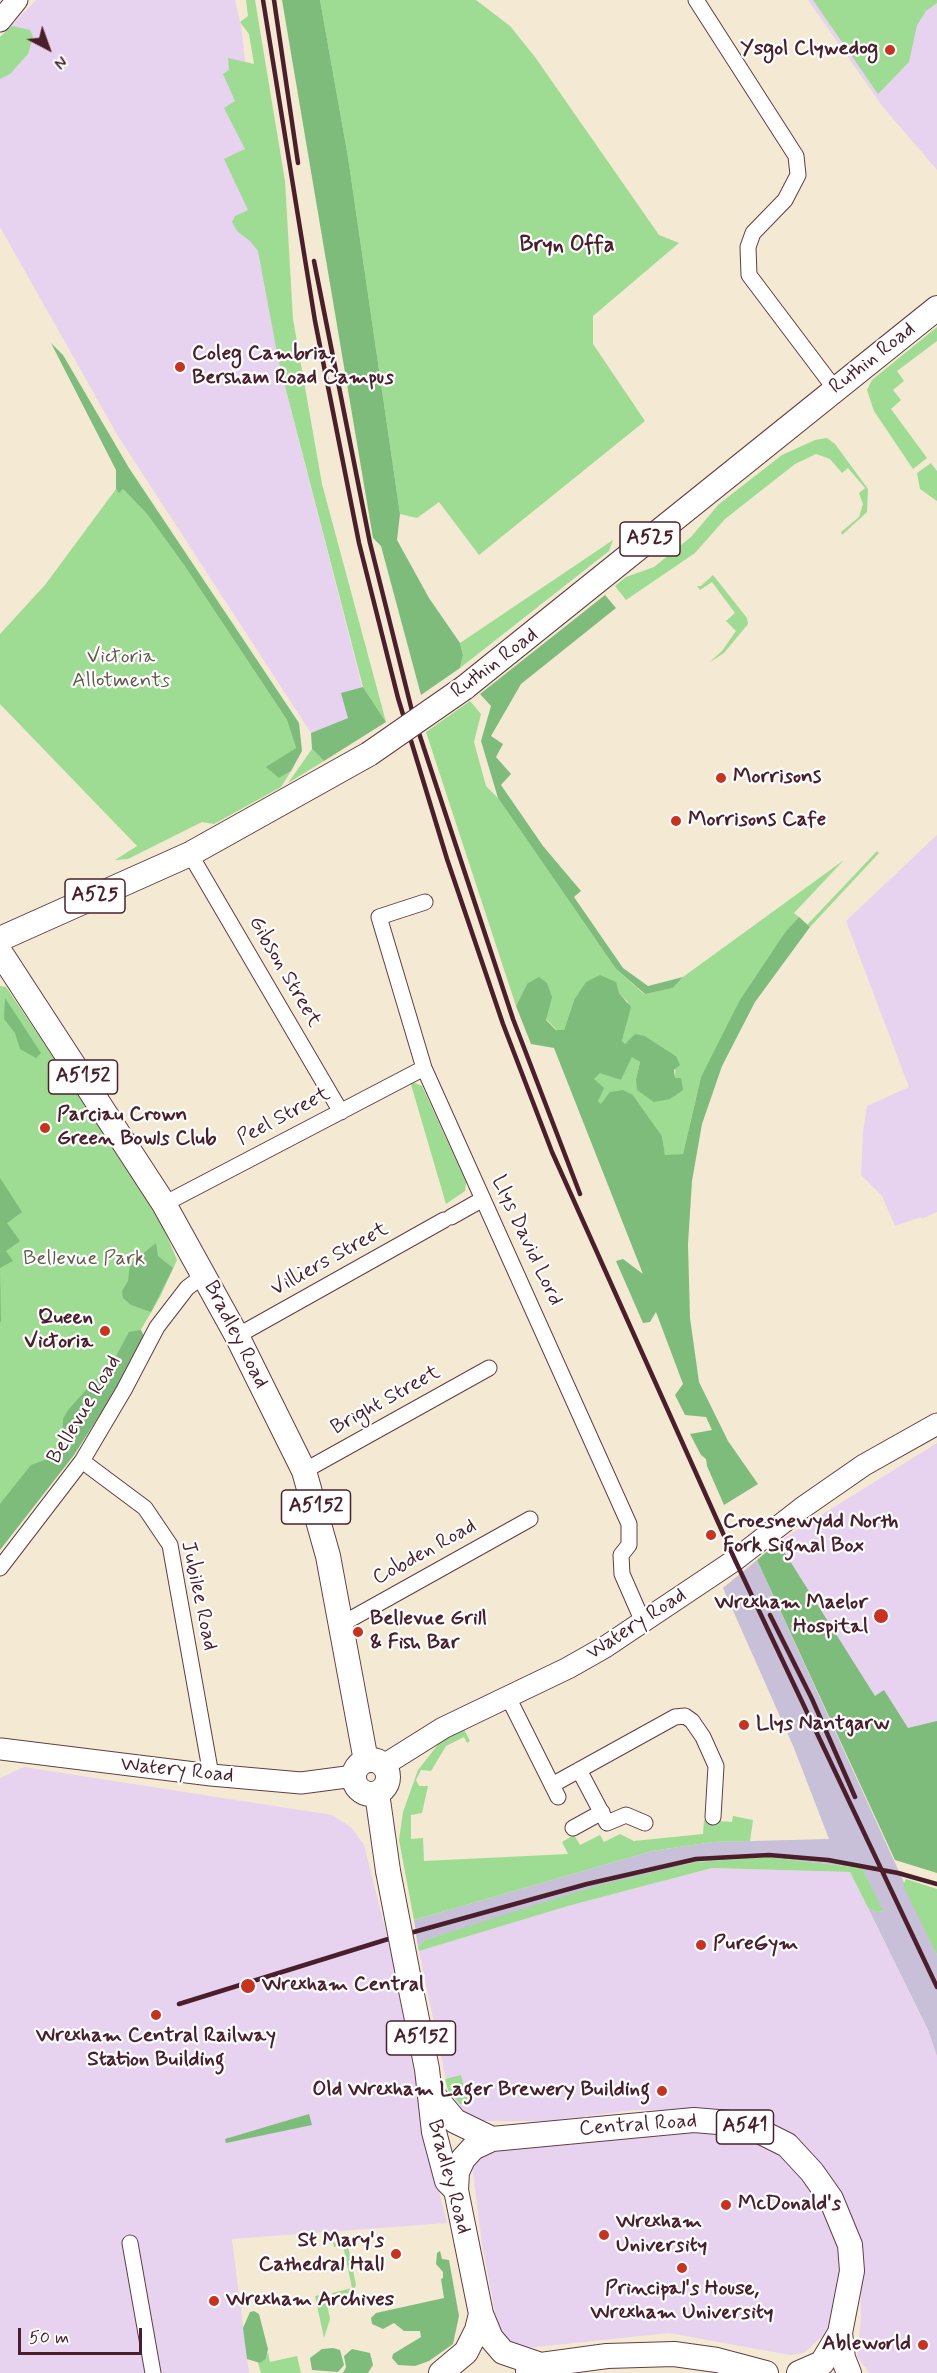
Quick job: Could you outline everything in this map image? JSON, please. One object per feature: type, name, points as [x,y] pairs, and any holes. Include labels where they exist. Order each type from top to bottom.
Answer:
[{"type":"main road","name":"Ruthin Road","points":[[0,939],[190,854],[369,754],[465,688],[553,619],[937,308]]},
{"type":"main road","name":"Bradley Road","points":[[0,952],[164,1204],[237,1336],[304,1471],[328,1556],[368,1767],[361,1790],[376,1793],[388,1871],[430,2091],[430,2109],[440,2160],[447,2181],[456,2190],[481,2314],[491,2338],[503,2352],[536,2370]]},
{"type":"main road","points":[[430,2091],[455,2121],[492,2139]]},
{"type":"main road","name":"Central Road","points":[[456,2190],[457,2172],[463,2159],[473,2148],[492,2139],[694,2120],[730,2123],[759,2131],[787,2145],[812,2172],[831,2199],[850,2245],[852,2271],[840,2333],[843,2358],[849,2373]]},
{"type":"main road","points":[[441,2373],[466,2352],[477,2330],[481,2314]]},
{"type":"main road","name":"Central Road","points":[[798,2373],[822,2363],[840,2333]]},
{"type":"main road","points":[[536,2370],[608,2356],[674,2354],[717,2360],[766,2373]]},
{"type":"street","points":[[0,21],[17,0]]},
{"type":"street","points":[[696,0],[796,156],[798,175],[785,200],[753,232],[748,247],[749,275],[835,389]]},
{"type":"street","name":"Gibson Street","points":[[190,854],[341,1112]]},
{"type":"street","name":"Llys David Lord","points":[[425,902],[379,917],[424,1068],[629,1524],[629,1545],[621,1556],[622,1574],[643,1622]]},
{"type":"street","name":"Peel Street","points":[[164,1204],[424,1068]]},
{"type":"street","name":"Villiers Street","points":[[237,1336],[483,1200]]},
{"type":"street","name":"Bellevue Road","points":[[0,1568],[82,1461],[124,1390],[157,1327],[187,1288],[204,1275]]},
{"type":"street","name":"Bright Street","points":[[304,1471],[489,1368]]},
{"type":"street","name":"Watery Road","points":[[0,1751],[301,1783],[368,1767],[568,1668],[643,1622],[735,1560],[802,1508],[864,1465],[937,1424]]},
{"type":"street","name":"Jubilee Road","points":[[82,1461],[145,1508],[170,1545],[212,1775]]},
{"type":"street","name":"Cobden Road","points":[[340,1625],[530,1519]]},
{"type":"street","points":[[508,1697],[555,1791],[579,1770],[675,1717],[685,1716],[692,1721],[703,1737],[716,1766],[713,1817]]},
{"type":"street","points":[[0,1744],[0,1751]]},
{"type":"street","points":[[579,1770],[607,1823],[626,1815],[645,1823]]},
{"type":"street","points":[[573,1828],[602,1812]]},
{"type":"street","points":[[130,2243],[153,2373]]},
{"type":"shaded area","name":"Coleg Cambria, Bersham Road Campus","points":[[36,0],[235,0],[241,26],[279,363],[368,710],[311,733],[118,436],[0,227],[0,37]]},
{"type":"shaded area","name":"Ysgol Clywedog","points":[[808,0],[937,0],[937,170],[883,107]]},
{"type":"shaded area","points":[[937,835],[937,1212],[922,1219],[921,1217],[895,1226],[882,1196],[861,1175],[863,1132],[867,1106],[909,1087],[846,921]]},
{"type":"shaded area","name":"Wrexham Maelor Hospital","points":[[937,1443],[937,1849],[884,1691],[875,1696],[778,1542]]},
{"type":"shaded area","points":[[757,1560],[937,1955],[937,2056],[928,2030],[868,1908],[877,1912],[882,1911],[862,1868],[767,1857],[696,1862],[425,1940],[418,1947],[414,1920],[652,1851],[713,1842],[829,1839],[794,1748],[723,1588]]},
{"type":"shaded area","points":[[24,1767],[332,1815],[352,1828],[364,1845],[394,1964],[432,2164],[447,2223],[232,2239],[249,2373],[0,2373],[0,1778]]},
{"type":"shaded area","points":[[712,1868],[850,1872],[928,2031],[937,2056],[937,2373],[869,2373],[857,2356],[861,2318],[860,2261],[846,2259],[829,2330],[804,2353],[790,2355],[669,2333],[526,2348],[509,2342],[499,2333],[482,2244],[472,2165],[484,2151],[670,2128],[667,2110],[634,2110],[551,2121],[471,2121],[451,2104],[419,1951],[568,1906]]},
{"type":"green space","points":[[246,0],[255,0],[285,181],[293,319],[322,484],[386,722],[363,687],[279,363],[258,251],[237,231],[232,222],[235,216],[248,210],[224,159],[245,149],[224,108],[235,101],[223,74],[229,70],[228,58],[254,64],[249,34],[240,22],[248,16]]},
{"type":"green space","points":[[282,0],[320,0],[348,157],[400,514],[397,540],[429,598],[460,643],[463,655],[460,668],[421,695],[381,546],[373,538]]},
{"type":"green space","points":[[320,0],[476,0],[510,26],[535,57],[659,235],[679,243],[593,316],[593,344],[645,421],[479,555],[439,502],[417,518],[400,514],[348,157]]},
{"type":"green space","points":[[813,0],[937,0],[937,3],[926,11],[917,25],[909,62],[878,94]]},
{"type":"green space","points":[[12,26],[30,30],[33,37],[28,54],[10,74],[0,79],[0,37]]},
{"type":"green space","points":[[937,327],[937,341],[897,371],[904,381],[893,390],[901,400],[891,409],[927,458],[913,469],[874,411],[867,390],[872,380]]},
{"type":"green space","points":[[51,343],[63,355],[129,468],[299,723],[302,751],[291,771],[279,778],[266,767],[296,748],[287,720],[184,565],[147,514],[123,489],[119,493],[116,489],[116,470]]},
{"type":"green space","points":[[827,438],[835,444],[868,489],[867,512],[842,535],[841,532],[859,517],[863,504],[859,493],[865,488],[848,468],[842,473],[830,459],[816,454],[795,464],[725,519],[695,553],[626,600],[615,586],[626,577],[654,567],[691,537],[719,504],[782,455],[815,440]]},
{"type":"green space","points":[[931,463],[937,471],[937,501],[920,489],[917,473]]},
{"type":"green space","name":"Victoria Allotments","points":[[116,489],[119,492],[123,489],[147,514],[184,565],[287,720],[296,748],[279,778],[291,771],[281,787],[214,824],[202,822],[128,859],[115,860],[137,846],[0,704],[0,634],[45,585]]},
{"type":"green space","points":[[613,540],[609,551],[460,668],[463,655],[460,643]]},
{"type":"green space","points":[[713,575],[747,618],[748,624],[724,653],[710,662],[722,651],[736,631],[726,621],[735,613],[712,582],[700,590],[697,586],[701,586]]},
{"type":"green space","points":[[605,595],[616,608],[521,684],[491,736],[503,744],[496,757],[511,774],[501,785],[543,846],[581,891],[574,897],[623,968],[648,986],[683,977],[673,988],[645,994],[616,969],[498,798],[481,741],[491,706],[480,694]]},
{"type":"green space","points":[[363,687],[386,722],[324,761],[312,749],[311,733],[348,718],[341,693]]},
{"type":"green space","points":[[470,701],[481,714],[474,742],[486,786],[498,798],[616,969],[644,994],[673,988],[683,977],[844,860],[794,913],[799,917],[786,931],[701,1077],[683,1154],[665,1156],[662,1136],[633,1095],[601,1105],[598,1101],[594,1079],[600,1072],[621,1080],[632,1056],[640,1062],[636,1079],[675,1078],[676,1056],[645,1036],[624,1044],[622,1041],[628,1002],[619,993],[574,1000],[564,1030],[557,1030],[546,1019],[551,997],[527,984],[516,1006],[426,732]]},
{"type":"green space","points":[[312,749],[324,761],[288,783]]},
{"type":"green space","points":[[877,851],[879,853],[810,927],[807,925]]},
{"type":"green space","points":[[799,917],[810,927],[755,1002],[722,1066],[702,1124],[692,1181],[688,1244],[690,1318],[699,1382],[728,1441],[758,1484],[724,1505],[706,1459],[701,1455],[690,1434],[712,1430],[706,1417],[685,1415],[675,1395],[683,1384],[656,1312],[650,1322],[643,1323],[616,1261],[623,1259],[643,1274],[554,1048],[531,1044],[516,1006],[527,984],[539,977],[547,983],[552,997],[546,1020],[556,1030],[564,1030],[574,1000],[586,982],[600,975],[616,982],[619,993],[631,1007],[622,1041],[625,1044],[635,1034],[645,1036],[676,1056],[680,1065],[674,1070],[675,1078],[681,1078],[683,1090],[670,1099],[654,1102],[637,1090],[636,1079],[640,1062],[632,1057],[621,1080],[600,1073],[594,1079],[604,1088],[598,1101],[601,1104],[610,1092],[623,1090],[633,1095],[662,1136],[665,1155],[683,1154],[701,1077],[740,1000],[786,931]]},
{"type":"green space","name":"Bellevue Park","points":[[0,986],[6,987],[156,1210],[177,1260],[160,1297],[70,1451],[0,1542]]},
{"type":"green space","points":[[5,998],[41,1053],[36,1058],[20,1049],[15,1033],[4,1019]]},
{"type":"green space","points":[[410,1081],[422,1086],[466,1182],[465,1191],[446,1204]]},
{"type":"green space","points":[[0,1178],[22,1212],[7,1223],[20,1241],[6,1251],[13,1261],[0,1268]]},
{"type":"green space","points":[[156,1243],[158,1256],[173,1268],[151,1312],[131,1305],[123,1298],[122,1291],[128,1281],[130,1264]]},
{"type":"green space","points":[[0,1268],[1,1322],[0,1322]]},
{"type":"green space","points":[[141,1330],[144,1336],[117,1388],[74,1455],[0,1550],[0,1504],[31,1465],[56,1456],[62,1449],[63,1419],[68,1410],[95,1380],[109,1369],[129,1332]]},
{"type":"green space","points":[[778,1542],[875,1696],[884,1690],[908,1728],[937,1721],[937,1873],[895,1860],[757,1560]]},
{"type":"green space","points":[[464,1729],[470,1741],[467,1743],[464,1737],[446,1746],[431,1771],[421,1770],[416,1780],[419,1786],[428,1786],[422,1813],[411,1815],[411,1839],[423,1838],[424,1861],[568,1854],[562,1842],[574,1835],[580,1845],[600,1835],[604,1842],[620,1834],[634,1841],[703,1834],[704,1820],[732,1822],[733,1816],[753,1820],[750,1841],[713,1842],[652,1851],[414,1920],[399,1840],[403,1812],[418,1770],[440,1742]]},
{"type":"green space","points":[[767,1857],[862,1868],[883,1911],[877,1912],[868,1908],[850,1872],[712,1868],[568,1906],[419,1951],[418,1947],[425,1940],[596,1886],[696,1862]]},
{"type":"green space","points":[[906,1879],[937,1889],[937,1955],[903,1885]]},
{"type":"green space","points":[[461,2075],[470,2105],[460,2104],[448,2090],[445,2079]]},
{"type":"green space","points":[[309,2114],[312,2125],[226,2143],[225,2139]]},
{"type":"green space","points":[[333,2242],[348,2246],[356,2285],[353,2291],[333,2300],[332,2293],[352,2288],[343,2245],[334,2247]]},
{"type":"green space","points":[[440,2251],[442,2259],[449,2260],[459,2316],[453,2344],[429,2361],[415,2366],[398,2365],[392,2358],[393,2354],[421,2337],[420,2331],[404,2331],[394,2323],[383,2329],[372,2324],[371,2318],[376,2313],[444,2298],[441,2279],[443,2272],[436,2264],[437,2253]]},
{"type":"green space","points":[[325,2294],[330,2319],[324,2338],[315,2296]]},
{"type":"green space","points":[[254,2311],[259,2314],[268,2349],[266,2359],[260,2363],[247,2359],[243,2328],[250,2312]]},
{"type":"green space","points":[[322,2349],[340,2350],[344,2365],[338,2372],[312,2370],[310,2358]]},
{"type":"green space","points":[[352,2349],[370,2353],[373,2365],[368,2373],[343,2373],[346,2367],[344,2356]]},
{"type":"green space","points":[[268,2352],[270,2362],[297,2356],[301,2373],[261,2373],[258,2363],[266,2359]]},
{"type":"railway","points":[[263,0],[315,321],[359,543],[398,698],[447,859],[503,1024],[552,1152],[735,1560],[937,1987]]},
{"type":"railway","points":[[274,0],[298,163]]},
{"type":"railway","points":[[314,261],[370,543],[413,715],[513,1019],[580,1194]]},
{"type":"railway","points":[[770,1615],[812,1699],[855,1797]]},
{"type":"railway","points":[[179,2004],[385,1940],[587,1884],[696,1859],[769,1855],[828,1860],[898,1873],[937,1884]]},
{"type":"place","name":"Ysgol Clywedog","points":[[890,50]]},
{"type":"place","name":"Coleg Cambria, Bersham Road Campus","points":[[180,367]]},
{"type":"place","name":"Morrisons","points":[[721,778]]},
{"type":"place","name":"Morrisons Cafe","points":[[676,821]]},
{"type":"place","name":"Parciau Crown Green Bowls Club","points":[[45,1128]]},
{"type":"place","name":"Queen Victoria","points":[[105,1331]]},
{"type":"place","name":"Croesnewydd North Fork Signal Box","points":[[711,1535]]},
{"type":"place","name":"Wrexham Maelor Hospital","points":[[881,1616]]},
{"type":"place","name":"Bellevue Grill & Fish Bar","points":[[358,1632]]},
{"type":"place","name":"Llys Nantgarw","points":[[744,1725]]},
{"type":"place","name":"PureGym","points":[[701,1945]]},
{"type":"place","name":"Wrexham Central","points":[[248,1986]]},
{"type":"place","name":"Wrexham Central Railway Station Building","points":[[156,2015]]},
{"type":"place","name":"Old Wrexham Lager Brewery Building","points":[[662,2091]]},
{"type":"place","name":"McDonald's","points":[[726,2205]]},
{"type":"place","name":"Wrexham University","points":[[604,2235]]},
{"type":"place","name":"St Mary's Cathedral Hall","points":[[396,2254]]},
{"type":"place","name":"Principal's House, Wrexham University","points":[[682,2268]]},
{"type":"place","name":"Wrexham Archives","points":[[214,2301]]},
{"type":"place","name":"Ableworld","points":[[923,2345]]},
{"type":"district","name":"Bryn Offa","points":[[567,246]]}]
